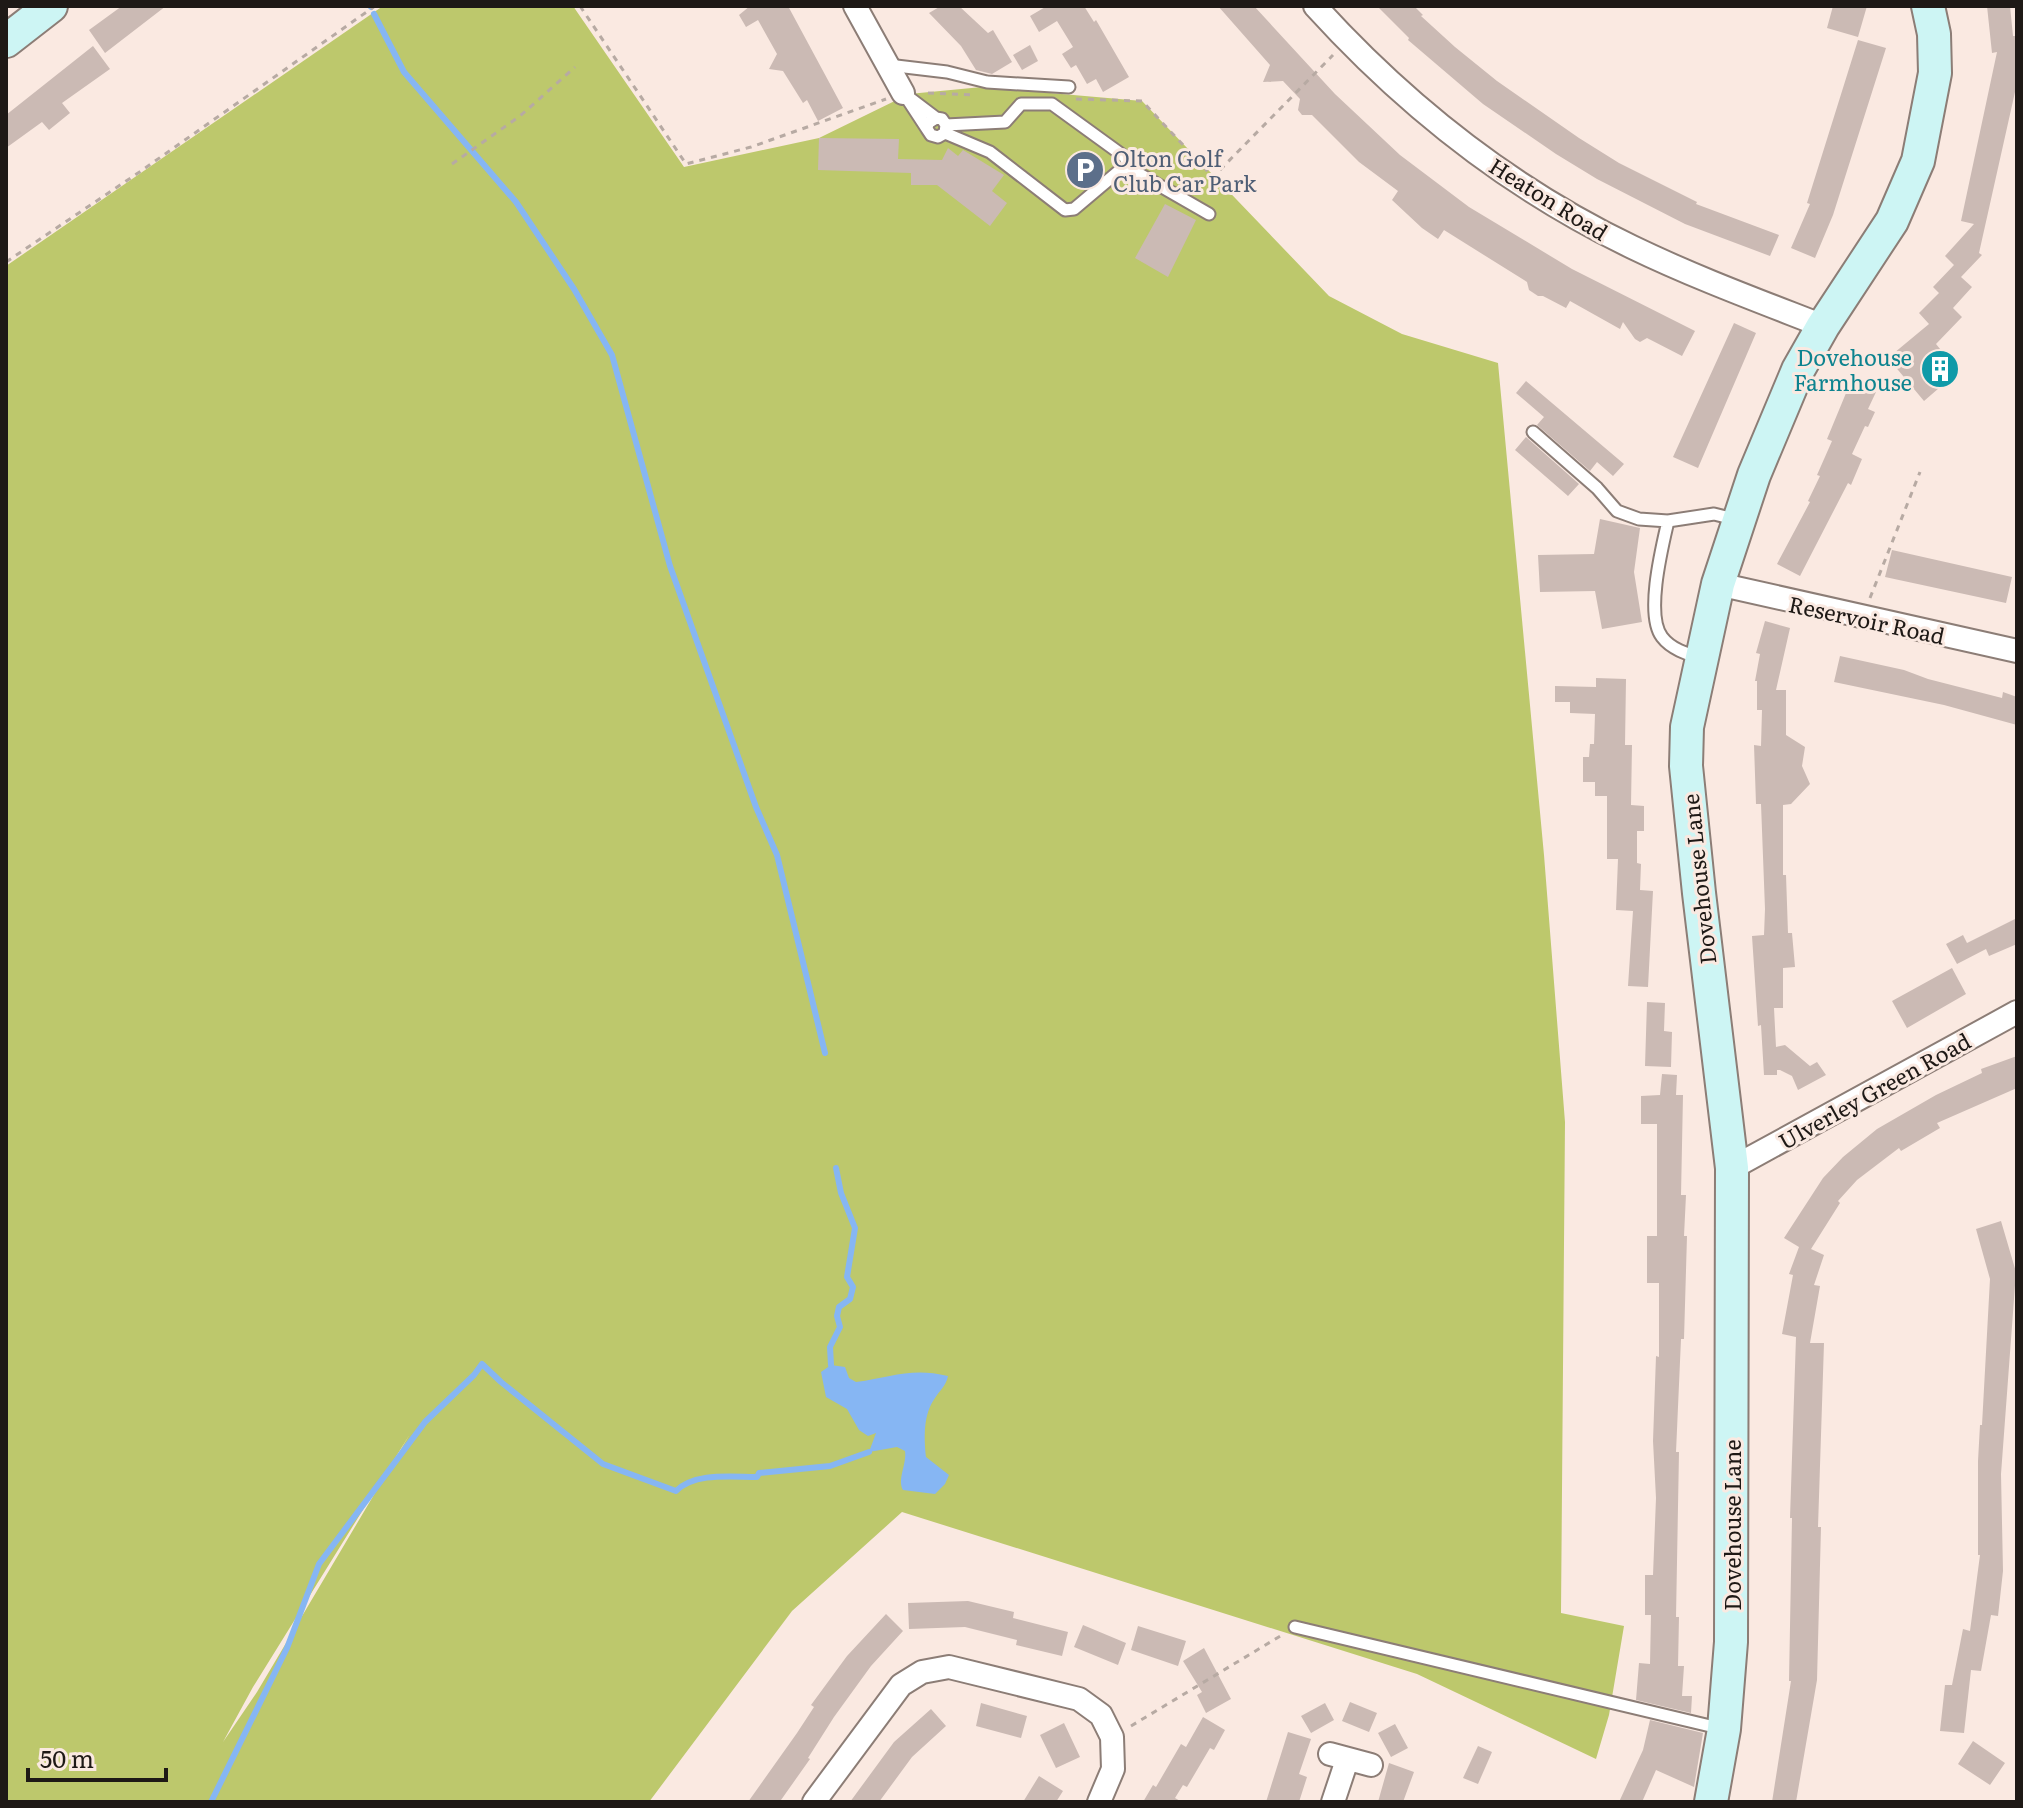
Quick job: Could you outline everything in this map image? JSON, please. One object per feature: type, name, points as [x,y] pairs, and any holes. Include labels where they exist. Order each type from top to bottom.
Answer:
[{"type":"street","points":[[6,41],[51,6]]},
{"type":"street","points":[[855,6],[903,93]]},
{"type":"street","name":"Heaton Road","points":[[1315,6],[1397,89],[1494,166],[1595,228],[1661,261],[1823,326]]},
{"type":"street","name":"Dovehouse Lane","points":[[1711,1802],[1724,1729],[1731,1642],[1732,1168],[1686,766],[1687,727],[1718,584],[1778,417],[1798,370],[1823,326],[1892,221],[1918,161],[1935,73],[1934,34],[1928,6]]},
{"type":"street","name":"Reservoir Road","points":[[1718,584],[2017,651]]},
{"type":"street","name":"Ulverley Green Road","points":[[1732,1168],[2017,1012]]},
{"type":"street","points":[[814,1802],[901,1685],[922,1672],[949,1667],[1079,1699],[1101,1715],[1112,1737],[1113,1769],[1099,1802]]},
{"type":"street","points":[[1333,1802],[1338,1757],[1371,1765]]},
{"type":"lane","points":[[888,65],[1066,93]]},
{"type":"lane","points":[[903,93],[936,118],[942,119],[946,129],[990,152],[1065,210],[1074,209],[1119,171],[1129,168]]},
{"type":"lane","points":[[903,93],[931,135],[938,137],[946,129],[1005,122],[1021,104],[1052,104],[1125,157],[1129,168],[1209,214]]},
{"type":"lane","points":[[927,129],[928,123],[936,118]]},
{"type":"lane","points":[[1533,432],[1597,488],[1617,511],[1639,519],[1668,521],[1714,514],[1739,520]]},
{"type":"lane","points":[[1668,521],[1655,578],[1657,625],[1662,637],[1678,651],[1702,659]]},
{"type":"lane","points":[[1295,1627],[1724,1729]]},
{"type":"path","points":[[6,262],[375,6]]},
{"type":"path","points":[[580,6],[686,164],[751,147],[903,93],[983,95]]},
{"type":"path","points":[[1066,93],[1142,101],[1213,177],[1347,41]]},
{"type":"path","points":[[452,164],[520,116],[575,67]]},
{"type":"path","points":[[1862,617],[1920,472]]},
{"type":"path","points":[[1112,1737],[1295,1627]]},
{"type":"green space","points":[[383,6],[573,6],[684,167],[819,138],[909,94],[982,87],[1142,101],[1329,296],[1402,334],[1498,363],[1544,855],[1565,1122],[1561,1613],[1624,1626],[1609,1715],[1596,1759],[1417,1674],[902,1512],[792,1611],[649,1802],[6,1802],[6,266]],"holes":[[[410,1434],[257,1692],[223,1742],[253,1687]]]},
{"type":"water","points":[[831,1365],[845,1367],[849,1378],[856,1382],[913,1373],[948,1376],[931,1405],[925,1426],[926,1457],[949,1475],[935,1494],[903,1490],[901,1481],[905,1451],[897,1447],[869,1452],[876,1433],[868,1436],[859,1430],[847,1409],[826,1397],[821,1372]]},
{"type":"building","points":[[122,6],[166,6],[105,53],[89,30]]},
{"type":"building","points":[[750,6],[788,6],[843,108],[818,121],[807,100],[803,103],[783,71],[769,69],[777,54],[758,20],[746,27],[739,15]]},
{"type":"building","points":[[941,6],[959,6],[988,33],[993,30],[1012,62],[992,74],[976,70],[961,46],[929,13]]},
{"type":"building","points":[[1047,6],[1084,6],[1094,22],[1096,20],[1129,77],[1103,92],[1096,79],[1087,84],[1076,65],[1071,68],[1062,54],[1073,47],[1057,21],[1039,32],[1030,16]]},
{"type":"building","points":[[1218,6],[1254,6],[1335,94],[1400,155],[1469,207],[1572,269],[1695,331],[1682,356],[1647,338],[1640,342],[1623,322],[1620,329],[1570,301],[1566,308],[1538,296],[1529,290],[1527,282],[1444,230],[1438,239],[1422,228],[1392,200],[1398,191],[1359,162],[1312,115],[1302,115],[1298,110],[1300,99],[1283,81],[1263,82],[1270,65]]},
{"type":"building","points":[[1377,6],[1414,6],[1455,47],[1497,81],[1579,138],[1696,204],[1779,235],[1770,256],[1685,224],[1597,179],[1556,154],[1483,104],[1408,40]]},
{"type":"building","points":[[1833,6],[1867,6],[1858,37],[1827,28]]},
{"type":"building","points":[[1987,6],[2010,6],[2013,36],[2017,36],[2017,83],[1979,253],[1982,255],[1961,277],[1972,287],[1953,308],[1962,317],[1936,344],[1953,365],[1940,375],[1946,382],[1924,401],[1888,358],[1929,324],[1919,313],[1939,293],[1933,287],[1954,265],[1945,256],[1974,224],[1961,221],[1997,52],[1992,53]]},
{"type":"building","points":[[1858,40],[1886,48],[1833,215],[1815,258],[1791,248],[1810,204],[1807,203]]},
{"type":"building","points":[[1030,45],[1038,61],[1022,70],[1013,55]]},
{"type":"building","points":[[93,46],[110,69],[62,103],[70,113],[49,130],[42,122],[6,148],[6,115]]},
{"type":"building","points":[[819,138],[899,139],[898,159],[942,160],[948,148],[958,156],[963,150],[1004,175],[992,191],[1007,203],[990,226],[937,185],[911,185],[911,173],[818,170]]},
{"type":"building","points":[[1165,204],[1196,220],[1168,277],[1135,258]]},
{"type":"building","points":[[1734,323],[1756,333],[1698,468],[1673,457]]},
{"type":"building","points":[[1526,381],[1624,464],[1613,476],[1597,462],[1590,471],[1537,425],[1544,417],[1516,393]]},
{"type":"building","points":[[1851,381],[1876,392],[1868,409],[1875,412],[1852,454],[1862,459],[1851,485],[1848,483],[1800,576],[1777,564],[1810,502],[1820,476],[1817,475],[1832,441],[1827,439]]},
{"type":"building","points":[[1526,437],[1579,484],[1568,496],[1515,450]]},
{"type":"building","points":[[1600,519],[1640,528],[1634,572],[1642,622],[1602,629],[1595,591],[1540,592],[1538,555],[1594,554]]},
{"type":"building","points":[[1892,550],[2012,577],[2006,603],[1885,577]]},
{"type":"building","points":[[1765,621],[1790,628],[1776,690],[1786,690],[1786,735],[1805,747],[1802,766],[1810,784],[1791,804],[1783,805],[1783,875],[1786,875],[1788,933],[1792,933],[1795,967],[1783,968],[1783,1008],[1774,1008],[1776,1047],[1785,1045],[1810,1066],[1817,1062],[1826,1075],[1798,1090],[1792,1076],[1780,1070],[1777,1070],[1777,1075],[1764,1075],[1761,1025],[1758,1026],[1752,936],[1764,935],[1765,909],[1761,804],[1756,804],[1754,745],[1761,746],[1762,710],[1757,710],[1755,681],[1760,654],[1756,653]]},
{"type":"building","points":[[1840,656],[1904,670],[2002,698],[2003,692],[2017,697],[2017,725],[1944,705],[1834,682]]},
{"type":"building","points":[[1596,678],[1626,679],[1625,745],[1632,745],[1631,805],[1644,806],[1644,831],[1637,831],[1640,890],[1653,891],[1648,987],[1628,986],[1633,911],[1616,910],[1618,859],[1607,859],[1607,796],[1595,796],[1595,782],[1583,782],[1583,757],[1589,757],[1590,744],[1594,744],[1595,714],[1570,713],[1570,702],[1555,702],[1555,686],[1596,687]]},
{"type":"building","points":[[2017,918],[2017,944],[1989,956],[1986,949],[1957,964],[1946,944],[1963,935],[1967,943]]},
{"type":"building","points":[[1952,968],[1966,994],[1907,1028],[1892,1001]]},
{"type":"building","points":[[1647,1002],[1665,1003],[1664,1031],[1672,1032],[1671,1067],[1645,1066]]},
{"type":"building","points":[[2017,1056],[2017,1088],[1937,1123],[1940,1128],[1901,1151],[1899,1148],[1857,1180],[1838,1201],[1840,1203],[1811,1249],[1824,1255],[1814,1285],[1820,1286],[1810,1343],[1824,1343],[1817,1680],[1796,1802],[1772,1802],[1791,1681],[1790,1518],[1796,1337],[1782,1334],[1793,1275],[1789,1274],[1799,1247],[1784,1238],[1823,1178],[1877,1129],[1982,1073],[1981,1069]]},
{"type":"building","points":[[1662,1074],[1677,1075],[1676,1095],[1683,1095],[1681,1195],[1686,1195],[1684,1236],[1687,1236],[1676,1452],[1679,1452],[1676,1617],[1679,1617],[1678,1666],[1684,1666],[1682,1696],[1692,1696],[1691,1713],[1636,1700],[1639,1663],[1650,1664],[1651,1615],[1645,1615],[1645,1575],[1653,1575],[1656,1498],[1653,1441],[1656,1356],[1659,1357],[1659,1283],[1647,1283],[1647,1236],[1657,1236],[1657,1124],[1641,1124],[1641,1096],[1660,1095]]},
{"type":"building","points":[[2001,1221],[2016,1272],[2001,1474],[2003,1571],[1998,1616],[1991,1615],[1981,1671],[1971,1670],[1964,1733],[1940,1731],[1945,1685],[1952,1685],[1963,1629],[1970,1631],[1980,1555],[1978,1461],[1990,1279],[1976,1229]]},
{"type":"building","points":[[968,1601],[1014,1612],[1013,1618],[1068,1632],[1062,1656],[1016,1645],[1017,1640],[965,1627],[909,1629],[908,1603]]},
{"type":"building","points":[[886,1614],[903,1631],[871,1666],[834,1717],[781,1800],[785,1802],[748,1802],[814,1707],[811,1705],[847,1656]]},
{"type":"building","points":[[1083,1625],[1126,1643],[1118,1665],[1074,1647]]},
{"type":"building","points":[[1138,1626],[1186,1641],[1178,1666],[1131,1650]]},
{"type":"building","points":[[1204,1648],[1231,1699],[1206,1713],[1197,1695],[1202,1692],[1183,1661]]},
{"type":"building","points":[[1350,1702],[1377,1713],[1369,1732],[1342,1721]]},
{"type":"building","points":[[981,1703],[1027,1716],[1021,1738],[976,1726]]},
{"type":"building","points":[[1325,1703],[1334,1720],[1311,1733],[1301,1716]]},
{"type":"building","points":[[931,1709],[946,1726],[912,1757],[879,1802],[850,1802],[894,1742]]},
{"type":"building","points":[[1203,1717],[1225,1730],[1214,1750],[1210,1748],[1187,1787],[1183,1785],[1175,1798],[1182,1802],[1143,1802],[1153,1785],[1156,1787],[1181,1744],[1186,1747]]},
{"type":"building","points":[[1650,1720],[1703,1733],[1694,1787],[1656,1770],[1642,1802],[1619,1802],[1643,1750]]},
{"type":"building","points":[[1064,1723],[1080,1757],[1056,1768],[1040,1735]]},
{"type":"building","points":[[1395,1724],[1408,1748],[1391,1757],[1378,1733]]},
{"type":"building","points":[[1288,1732],[1311,1739],[1299,1774],[1307,1777],[1299,1802],[1266,1802]]},
{"type":"building","points":[[1973,1741],[2005,1763],[1990,1785],[1958,1764]]},
{"type":"building","points":[[1478,1746],[1492,1752],[1478,1784],[1463,1778]]},
{"type":"building","points":[[1389,1763],[1414,1772],[1403,1802],[1378,1802]]},
{"type":"building","points":[[1039,1776],[1063,1791],[1056,1802],[1023,1802]]},
{"type":"waterway","points":[[374,14],[404,72],[516,202],[574,289],[612,355],[670,566],[756,807],[777,855],[825,1053]]},
{"type":"waterway","points":[[831,1365],[830,1347],[840,1327],[837,1316],[839,1307],[850,1299],[853,1287],[847,1277],[855,1228],[841,1193],[836,1168]]},
{"type":"waterway","points":[[211,1802],[287,1648],[319,1564],[425,1422],[482,1364],[603,1464],[676,1491],[703,1478],[757,1477],[759,1473],[830,1466],[869,1452]]},
{"type":"place","name":"Olton Golf Club Car Park","points":[[1085,170]]},
{"type":"place","name":"Dovehouse Farmhouse","points":[[1940,369]]}]
